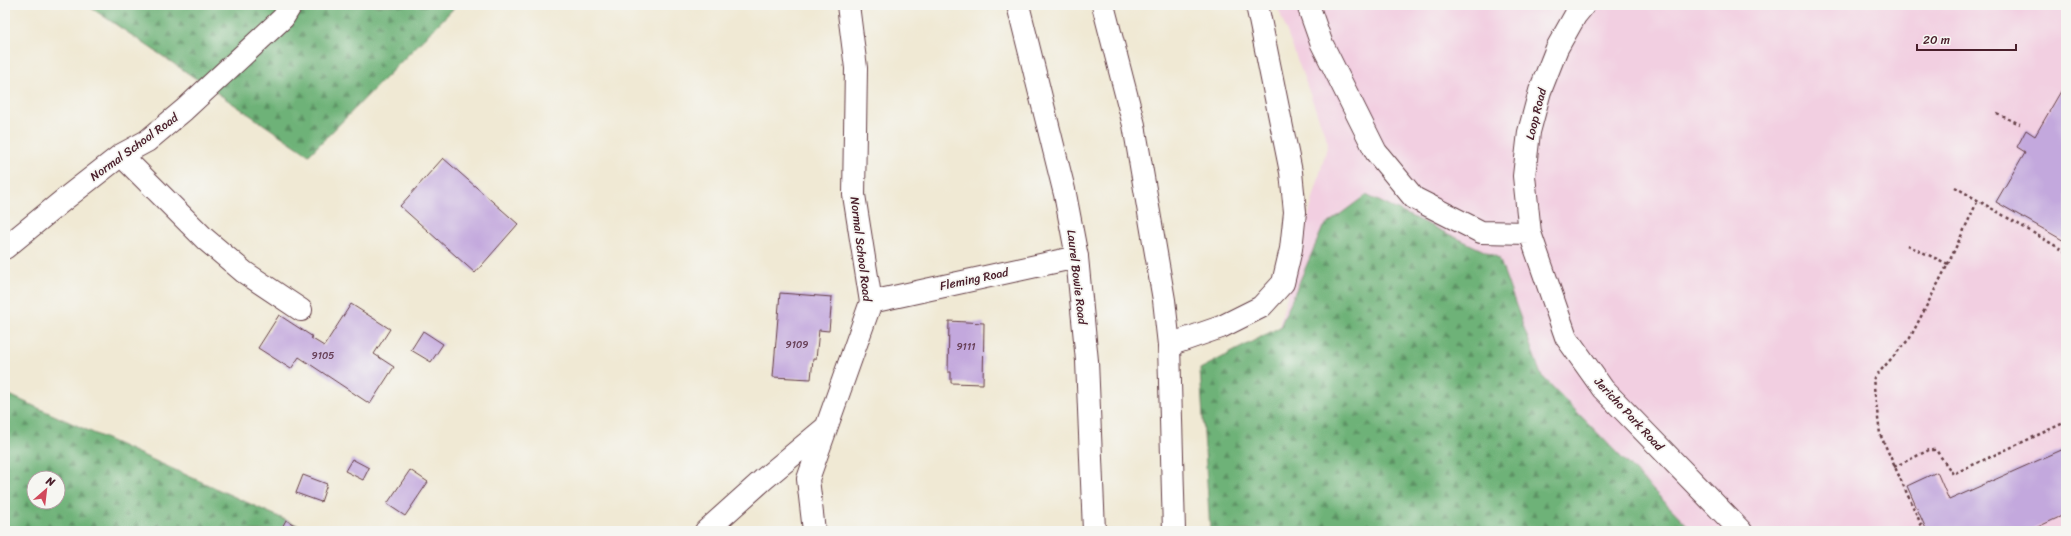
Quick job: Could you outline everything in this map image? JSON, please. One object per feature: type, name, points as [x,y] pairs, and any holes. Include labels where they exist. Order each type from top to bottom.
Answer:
[{"type":"street","name":"Normal School Road","points":[[5,248],[121,155],[147,141],[184,110],[283,18],[291,5]]},
{"type":"street","name":"Normal School Road","points":[[814,531],[808,479],[824,429],[871,302],[854,195],[856,68],[848,5]]},
{"type":"street","name":"Laurel Bowie Road","points":[[1018,5],[1065,194],[1077,257],[1087,361],[1094,531]]},
{"type":"street","points":[[1103,5],[1134,125],[1164,300],[1169,345],[1174,531]]},
{"type":"street","points":[[1169,345],[1220,327],[1261,307],[1283,283],[1291,249],[1295,212],[1291,172],[1257,5]]},
{"type":"street","points":[[1308,5],[1321,42],[1376,152],[1414,198],[1481,232],[1530,233]]},
{"type":"street","name":"Loop Road","points":[[1530,233],[1524,176],[1529,132],[1540,91],[1557,48],[1575,16],[1584,5]]},
{"type":"street","points":[[121,155],[205,239],[244,272],[301,310]]},
{"type":"street","name":"Jericho Park Road","points":[[1530,233],[1566,337],[1584,363],[1603,389],[1741,531]]},
{"type":"street","name":"Fleming Road","points":[[871,302],[1077,257]]},
{"type":"street","points":[[706,531],[764,479],[824,429]]},
{"type":"path","points":[[1998,114],[2020,124]]},
{"type":"path","points":[[1955,187],[2066,252]]},
{"type":"path","points":[[1924,531],[1880,434],[1873,378],[1910,338],[1948,264],[1978,200]]},
{"type":"path","points":[[1907,245],[1948,264]]},
{"type":"path","points":[[1894,467],[1929,450],[1936,450],[1953,474],[2066,422]]},
{"type":"shaded area","points":[[1277,5],[2066,5],[2066,531],[1224,531],[1328,143]]},
{"type":"green space","points":[[87,5],[457,5],[309,155]]},
{"type":"green space","points":[[1366,195],[1499,258],[1541,375],[1693,531],[1210,531],[1200,369],[1280,327],[1323,227]]},
{"type":"green space","points":[[5,393],[310,531],[5,531]]},
{"type":"building","points":[[2064,86],[2066,87],[2066,242],[1996,202],[2025,152],[2017,147],[2026,130],[2035,136]]},
{"type":"building","points":[[443,158],[518,224],[475,273],[400,206]]},
{"type":"building","points":[[780,293],[832,297],[829,331],[819,330],[816,359],[813,359],[811,379],[773,377]]},
{"type":"building","points":[[351,304],[390,329],[374,354],[394,367],[370,404],[299,357],[291,369],[258,348],[279,315],[324,346]]},
{"type":"building","points":[[949,321],[984,323],[983,384],[951,383],[951,372],[948,372]]},
{"type":"building","points":[[423,331],[443,344],[431,362],[411,350]]},
{"type":"building","points":[[2066,448],[2066,514],[2029,531],[1927,531],[1907,486],[1937,472],[1949,500]]},
{"type":"building","points":[[352,459],[369,468],[363,480],[345,471]]},
{"type":"building","points":[[410,470],[428,482],[405,516],[387,504]]},
{"type":"building","points":[[303,475],[327,484],[321,502],[296,493]]},
{"type":"building","points":[[286,520],[305,531],[280,531]]}]
